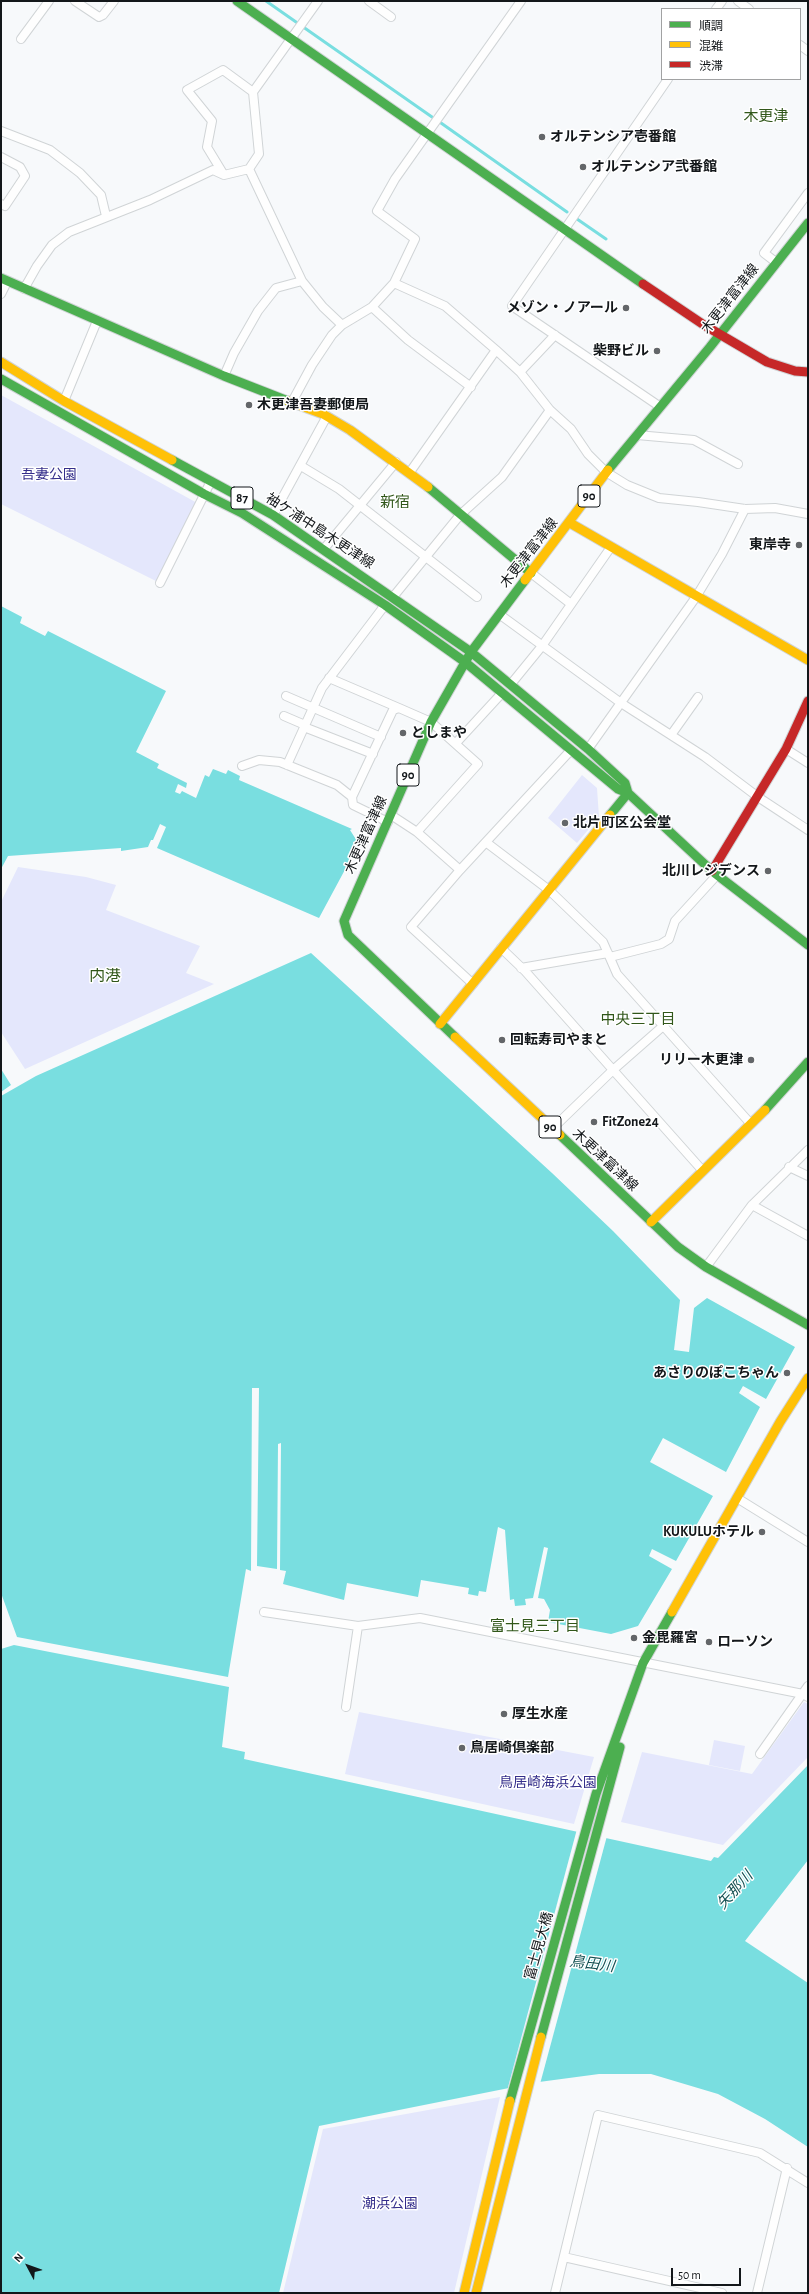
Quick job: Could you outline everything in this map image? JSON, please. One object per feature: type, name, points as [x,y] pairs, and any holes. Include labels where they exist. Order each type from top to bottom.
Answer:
[{"type":"street","points":[[21,39],[49,1]]},
{"type":"street","points":[[75,1],[98,17],[103,15],[114,1]]},
{"type":"street","points":[[237,1],[563,230],[720,335],[767,362],[795,371],[808,372]]},
{"type":"street","points":[[24,290],[37,266],[52,245],[70,232],[106,216],[150,200],[213,170],[224,175],[249,169],[259,154],[253,92],[318,1]]},
{"type":"street","points":[[369,1],[391,17]]},
{"type":"street","points":[[292,402],[320,352],[342,325],[372,307],[394,283],[416,239],[377,211],[395,179],[521,1]]},
{"type":"street","points":[[738,1],[748,8]]},
{"type":"street","points":[[224,175],[207,147],[212,121],[187,90],[223,70],[253,92]]},
{"type":"street","points":[[659,406],[512,306],[667,80]]},
{"type":"street","points":[[1,131],[50,150],[80,173],[101,195],[106,216]]},
{"type":"street","points":[[1,157],[20,167],[26,176],[5,206],[1,204]]},
{"type":"street","points":[[249,169],[302,281],[323,307],[342,325]]},
{"type":"street","points":[[777,263],[764,253],[808,193]]},
{"type":"street","name":"木更津富津線","points":[[808,223],[720,335],[659,406],[606,472],[570,523],[471,652],[431,722],[346,912],[344,926],[348,935],[440,1024],[678,1247],[706,1267],[808,1325]]},
{"type":"street","points":[[1,294],[4,280],[224,376],[327,416],[410,472],[460,515],[571,604]]},
{"type":"street","points":[[224,376],[234,353],[258,311],[276,288],[302,281]]},
{"type":"street","points":[[394,283],[445,306],[496,350],[520,372],[550,410],[571,429],[588,454],[606,472],[626,485],[659,498],[745,509],[775,508],[808,514]]},
{"type":"street","points":[[372,307],[408,340],[471,387]]},
{"type":"street","points":[[64,401],[97,321]]},
{"type":"street","points":[[520,372],[555,335]]},
{"type":"street","points":[[410,472],[496,350]]},
{"type":"street","name":"袖ケ浦中島木更津線","points":[[1,362],[64,401],[273,515],[394,597],[471,652],[511,684],[588,749],[625,783],[628,793]]},
{"type":"street","name":"袖ケ浦中島木更津線","points":[[1,378],[204,494],[242,513],[385,605],[465,662],[618,789],[628,793]]},
{"type":"street","points":[[394,597],[460,515],[502,477],[550,410]]},
{"type":"street","points":[[273,515],[327,416]]},
{"type":"street","points":[[636,435],[694,440],[738,464]]},
{"type":"street","points":[[323,550],[396,462]]},
{"type":"street","points":[[301,466],[339,489],[477,597]]},
{"type":"street","points":[[160,583],[211,481]]},
{"type":"street","points":[[588,749],[696,597],[722,554],[745,509]]},
{"type":"street","points":[[570,523],[696,597],[808,660]]},
{"type":"street","points":[[511,684],[542,646],[612,547]]},
{"type":"street","points":[[287,765],[313,708],[329,678],[385,605]]},
{"type":"street","points":[[499,614],[621,702],[705,757],[758,797],[808,830]]},
{"type":"street","points":[[329,678],[431,722],[478,764],[417,832]]},
{"type":"street","points":[[456,743],[502,693]]},
{"type":"street","points":[[286,696],[381,737]]},
{"type":"street","points":[[671,735],[698,697]]},
{"type":"street","points":[[521,968],[609,955],[661,944],[669,939],[675,921],[715,873],[786,749],[808,701]]},
{"type":"street","points":[[400,708],[393,710],[352,797],[353,805],[389,818],[417,832],[460,870]]},
{"type":"street","points":[[284,716],[373,754]]},
{"type":"street","points":[[786,749],[808,763]]},
{"type":"street","points":[[473,984],[411,927],[460,870],[487,843],[571,750]]},
{"type":"street","points":[[242,766],[259,760],[268,759],[337,785],[352,797]]},
{"type":"street","points":[[440,1024],[628,793],[715,873],[808,945]]},
{"type":"street","points":[[487,843],[549,890],[602,942],[617,974],[662,1026],[750,1122]]},
{"type":"street","points":[[501,948],[521,968],[702,1170]]},
{"type":"street","points":[[552,1130],[613,1070],[662,1026]]},
{"type":"street","points":[[651,1222],[750,1122],[779,1096],[808,1062]]},
{"type":"street","points":[[706,1267],[752,1205],[808,1150]]},
{"type":"street","points":[[789,1167],[808,1176]]},
{"type":"street","points":[[752,1205],[808,1236]]},
{"type":"street","points":[[643,1663],[737,1498],[808,1378]]},
{"type":"street","points":[[737,1498],[808,1542]]},
{"type":"street","points":[[264,1612],[358,1626],[420,1618],[805,1696]]},
{"type":"street","points":[[346,1707],[358,1626]]},
{"type":"street","name":"富士見大橋","points":[[464,2293],[509,2105],[596,1794],[643,1663]]},
{"type":"street","name":"富士見大橋","points":[[476,2293],[521,2111],[643,1663]]},
{"type":"street","points":[[760,1754],[805,1696],[808,1686]]},
{"type":"street","points":[[555,2293],[598,2115],[760,2153],[787,2168],[808,2183]]},
{"type":"street","points":[[757,2293],[787,2168]]},
{"type":"street","points":[[564,2257],[722,2293]]},
{"type":"green space","name":"吾妻公園","points":[[1,395],[199,504],[160,583],[1,504]]},
{"type":"green space","points":[[582,775],[597,788],[599,817],[577,843],[548,818]]},
{"type":"green space","points":[[18,867],[86,877],[116,885],[106,910],[200,946],[186,973],[214,984],[25,1069],[1,1032],[1,902]]},
{"type":"green space","points":[[804,1702],[808,1704],[808,1757],[723,1845],[621,1822],[642,1752],[752,1774]]},
{"type":"green space","name":"鳥居崎海浜公園","points":[[359,1712],[594,1757],[574,1824],[345,1774]]},
{"type":"green space","points":[[714,1740],[745,1746],[740,1771],[709,1765]]},
{"type":"green space","name":"潮浜公園","points":[[500,2097],[454,2293],[283,2293],[323,2129]]},
{"type":"water","points":[[1,606],[22,617],[20,623],[45,636],[48,631],[166,691],[136,752],[159,764],[157,768],[187,783],[186,788],[178,784],[175,792],[180,794],[182,791],[196,798],[205,775],[209,777],[213,769],[226,774],[228,770],[240,776],[239,780],[352,829],[350,830],[357,841],[362,838],[319,918],[157,848],[166,827],[160,824],[148,847],[121,851],[121,848],[8,856],[1,869]]},
{"type":"water","points":[[311,953],[552,1173],[613,1231],[680,1300],[674,1350],[689,1352],[694,1308],[707,1298],[795,1347],[766,1399],[743,1386],[739,1393],[760,1407],[726,1472],[663,1438],[650,1462],[713,1496],[676,1561],[652,1549],[649,1556],[672,1569],[638,1626],[611,1634],[548,1622],[550,1610],[544,1599],[538,1598],[548,1548],[544,1547],[533,1598],[525,1599],[526,1605],[515,1606],[514,1599],[510,1600],[505,1530],[498,1527],[486,1592],[479,1591],[478,1596],[468,1594],[469,1588],[421,1580],[418,1597],[347,1583],[344,1600],[283,1584],[286,1571],[280,1570],[281,1443],[278,1444],[277,1569],[257,1566],[259,1388],[252,1388],[251,1571],[246,1569],[228,1677],[17,1637],[1,1593],[1,1096],[36,1076]]},
{"type":"water","points":[[1,1069],[11,1085],[1,1092]]},
{"type":"water","points":[[14,1645],[229,1687],[222,1747],[245,1752],[244,1759],[711,1861],[714,1857],[718,1858],[808,1765],[808,1860],[745,1941],[808,1983],[808,2147],[765,2119],[718,2094],[651,2074],[599,2074],[539,2082],[319,2126],[279,2293],[1,2293],[1,1649]]},
{"type":"pier","points":[[577,1829],[607,1836],[540,2084],[507,2091]]},
{"type":"waterway","points":[[266,1],[432,117]]},
{"type":"waterway","points":[[441,123],[567,212]]},
{"type":"waterway","points":[[577,219],[606,239]]},
{"type":"traffic: fast","points":[[237,1],[643,284]]},
{"type":"traffic: fast","points":[[608,470],[710,347],[808,223]]},
{"type":"traffic: fast","points":[[1,278],[224,376],[288,401]]},
{"type":"traffic: fast","points":[[1,379],[204,494],[242,513],[385,605],[465,662]]},
{"type":"traffic: fast","points":[[172,460],[273,515],[471,652]]},
{"type":"traffic: fast","points":[[428,487],[531,573]]},
{"type":"traffic: fast","points":[[455,1037],[348,935],[344,921],[431,722],[471,652],[525,580]]},
{"type":"traffic: fast","points":[[471,652],[588,749],[625,783],[628,793]]},
{"type":"traffic: fast","points":[[465,662],[618,789],[628,793]]},
{"type":"traffic: fast","points":[[610,815],[628,793],[712,871],[808,945]]},
{"type":"traffic: fast","points":[[765,1110],[808,1062]]},
{"type":"traffic: fast","points":[[560,1135],[678,1247],[706,1267],[808,1325]]},
{"type":"traffic: fast","points":[[510,2101],[596,1794],[643,1663],[672,1612]]},
{"type":"traffic: fast","points":[[541,2037],[620,1747]]},
{"type":"traffic: slow","points":[[1,362],[64,401],[172,460]]},
{"type":"traffic: slow","points":[[288,401],[323,414],[350,430],[428,487]]},
{"type":"traffic: slow","points":[[525,580],[608,470]]},
{"type":"traffic: slow","points":[[570,523],[808,660]]},
{"type":"traffic: slow","points":[[440,1024],[610,815]]},
{"type":"traffic: slow","points":[[455,1037],[560,1135]]},
{"type":"traffic: slow","points":[[651,1222],[765,1110]]},
{"type":"traffic: slow","points":[[672,1612],[780,1422],[808,1378]]},
{"type":"traffic: slow","points":[[476,2293],[541,2037]]},
{"type":"traffic: slow","points":[[464,2293],[510,2101]]},
{"type":"traffic: jam","points":[[643,284],[704,325],[767,362],[795,371],[808,372]]},
{"type":"traffic: jam","points":[[712,871],[786,749],[808,701]]},
{"type":"place","name":"オルテンシア壱番館","points":[[542,137]]},
{"type":"place","name":"オルテンシア弐番館","points":[[583,167]]},
{"type":"place","name":"メゾン・ノアール","points":[[626,308]]},
{"type":"place","name":"柴野ビル","points":[[657,351]]},
{"type":"place","name":"木更津吾妻郵便局","points":[[249,405]]},
{"type":"place","name":"東岸寺","points":[[799,545]]},
{"type":"place","name":"としまや","points":[[403,733]]},
{"type":"place","name":"北片町区公会堂","points":[[565,823]]},
{"type":"place","name":"北川レジデンス","points":[[768,871]]},
{"type":"place","name":"回転寿司やまと","points":[[502,1040]]},
{"type":"place","name":"リリー木更津","points":[[751,1060]]},
{"type":"place","name":"FitZone24","points":[[594,1122]]},
{"type":"place","name":"あさりのぽこちゃん","points":[[787,1373]]},
{"type":"place","name":"KUKULUホテル","points":[[762,1532]]},
{"type":"place","name":"金毘羅宮","points":[[634,1638]]},
{"type":"place","name":"ローソン","points":[[709,1642]]},
{"type":"place","name":"厚生水産","points":[[504,1714]]},
{"type":"place","name":"鳥居崎倶楽部","points":[[462,1748]]},
{"type":"district","name":"木更津","points":[[766,116]]},
{"type":"district","name":"新宿","points":[[395,502]]},
{"type":"district","name":"内港","points":[[105,976]]},
{"type":"district","name":"中央三丁目","points":[[638,1019]]},
{"type":"district","name":"富士見三丁目","points":[[535,1626]]},
{"type":"water label","name":"矢那川","points":[[735,1890]]},
{"type":"water label","name":"鳥田川","points":[[592,1964]]}]
